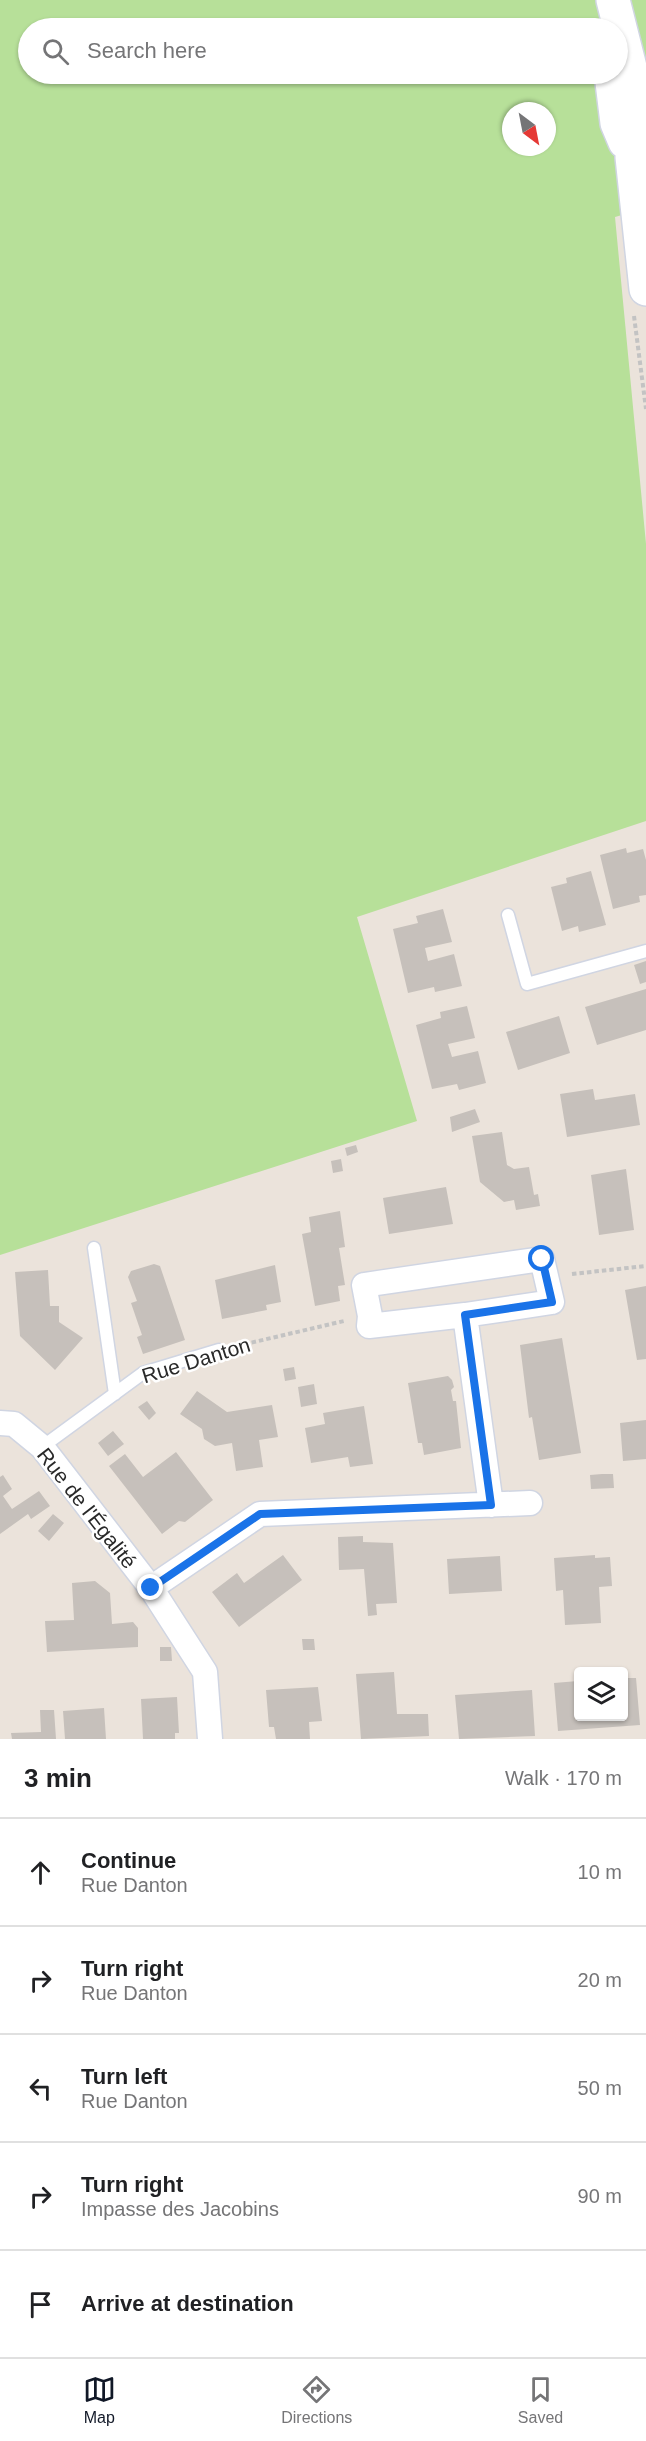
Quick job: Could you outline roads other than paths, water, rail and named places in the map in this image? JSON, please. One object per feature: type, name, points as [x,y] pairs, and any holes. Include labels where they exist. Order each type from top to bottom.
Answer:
[{"type":"street","points":[[628,53],[636,91],[638,122],[632,157],[646,289]]},
{"type":"street","points":[[612,84],[617,123],[632,157]]},
{"type":"street","points":[[542,1259],[552,1302],[465,1315],[369,1326],[370,1316],[364,1285],[542,1259]]},
{"type":"street","points":[[465,1315],[491,1505]]},
{"type":"street","name":"Rue de l'Égalité","points":[[0,1423],[14,1424],[42,1447],[151,1588],[206,1672],[210,1739]]},
{"type":"street","points":[[151,1588],[260,1514],[530,1503]]},
{"type":"lane","points":[[508,915],[527,984],[646,951]]},
{"type":"lane","points":[[94,1248],[115,1394]]},
{"type":"lane","name":"Rue Danton","points":[[42,1447],[143,1373],[219,1350]]}]
